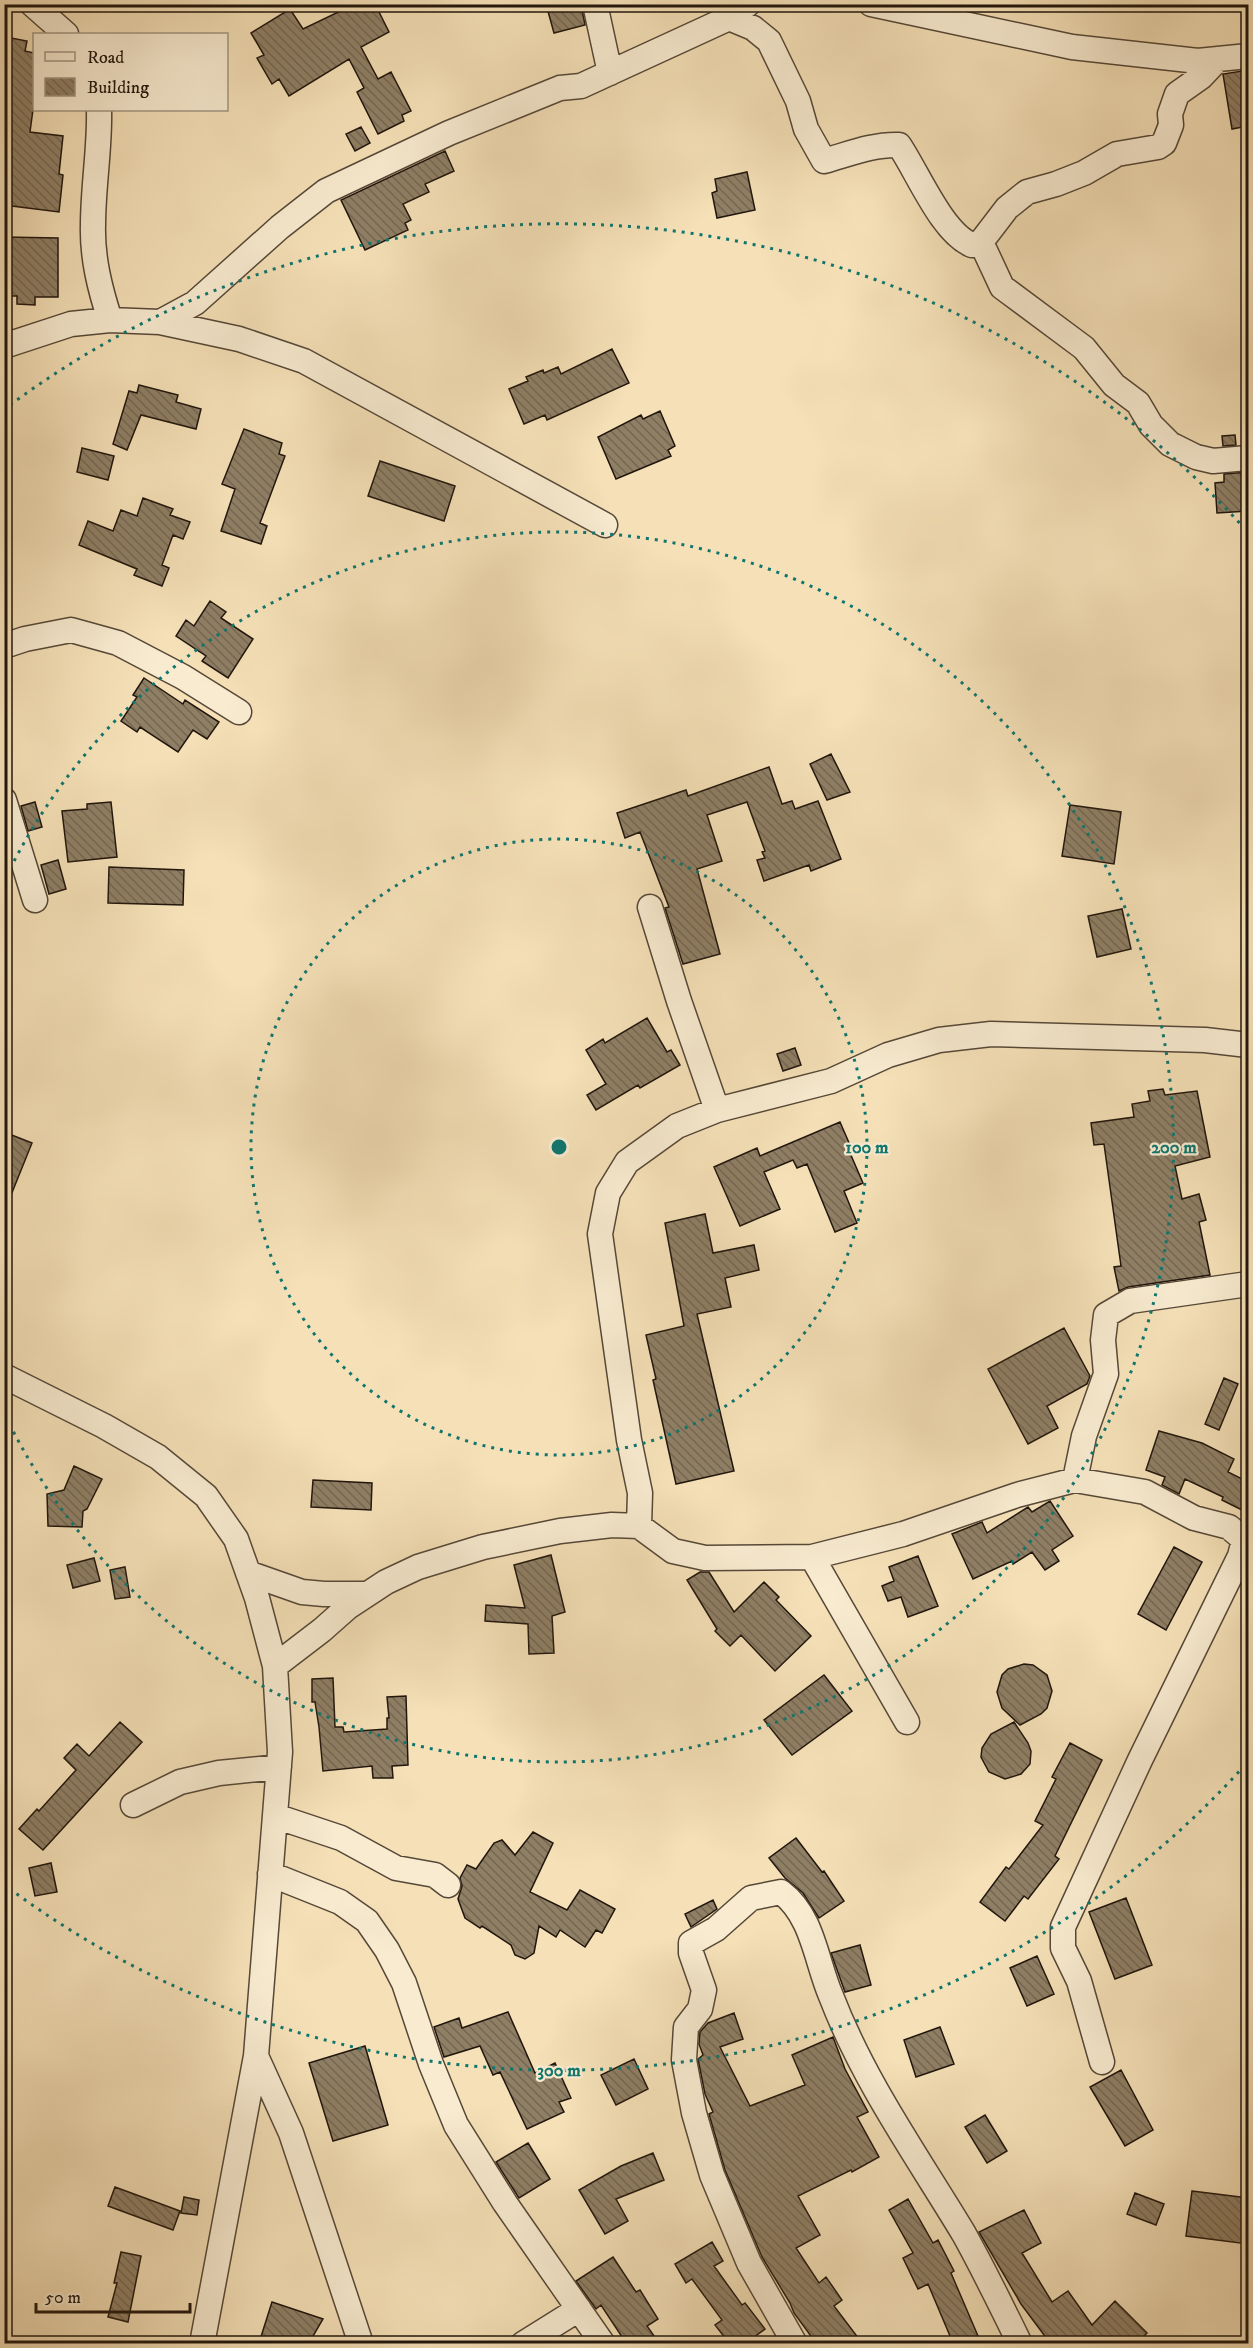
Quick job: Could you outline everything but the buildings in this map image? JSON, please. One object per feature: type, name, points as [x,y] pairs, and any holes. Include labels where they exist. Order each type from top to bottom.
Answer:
[{"type":"street","points":[[33,4],[65,33]]},
{"type":"street","points":[[595,4],[609,73]]},
{"type":"street","points":[[871,4],[1072,47],[1198,62],[1248,56]]},
{"type":"street","points":[[160,322],[195,303],[280,227],[326,191],[449,133],[560,88],[581,86],[741,9]]},
{"type":"street","points":[[653,52],[690,40],[741,9]]},
{"type":"street","points":[[741,9],[753,28],[769,40],[798,100],[806,129],[824,161],[887,144],[899,145],[948,226],[961,241],[972,245],[981,242],[1006,208],[1027,192],[1084,173],[1117,154],[1147,149],[1164,143],[1172,125],[1170,114],[1177,94],[1201,77],[1218,59]]},
{"type":"street","points":[[99,111],[100,141],[92,226],[97,279],[110,320]]},
{"type":"street","points":[[981,242],[1002,287],[1084,348],[1114,385],[1138,402],[1151,425],[1170,444],[1196,457],[1213,461],[1248,458]]},
{"type":"street","points":[[4,346],[71,324],[110,320],[160,322],[239,339],[304,361],[605,525]]},
{"type":"street","points":[[4,646],[25,639],[71,630],[118,643],[183,676],[239,712]]},
{"type":"street","points":[[4,800],[35,900]]},
{"type":"street","points":[[650,907],[679,1001],[717,1110]]},
{"type":"street","points":[[639,1526],[640,1494],[629,1440],[600,1233],[608,1193],[627,1162],[677,1126],[717,1110],[831,1081],[888,1055],[939,1040],[992,1034],[1205,1040],[1248,1045]]},
{"type":"street","points":[[1075,1479],[1084,1436],[1106,1374],[1103,1340],[1106,1315],[1130,1302],[1248,1284]]},
{"type":"street","points":[[4,1376],[104,1426],[158,1457],[206,1496],[236,1539],[257,1598],[275,1666],[280,1752],[256,2056],[202,2343]]},
{"type":"street","points":[[275,1666],[366,1594],[418,1567],[483,1547],[560,1531],[639,1526],[673,1551],[705,1558],[812,1557],[903,1534],[1075,1479],[1146,1492],[1194,1518],[1229,1527],[1246,1541],[1240,1556],[1140,1760],[1063,1927],[1063,1948],[1078,1981],[1102,2062]]},
{"type":"street","points":[[812,1557],[907,1722]]},
{"type":"street","points":[[248,1572],[302,1592],[366,1594]]},
{"type":"street","points":[[133,1804],[180,1782],[219,1773],[279,1767]]},
{"type":"street","points":[[275,1816],[341,1838],[396,1868],[435,1875],[448,1885]]},
{"type":"street","points":[[270,1874],[340,1902],[368,1921],[387,1950],[404,1983],[430,2064],[456,2125],[505,2203],[603,2343]]},
{"type":"street","points":[[795,2343],[749,2263],[712,2175],[694,2113],[684,2060],[687,2027],[700,2009],[704,1990],[691,1943],[716,1929],[751,1898],[781,1892],[794,1901],[812,1936],[830,1996],[865,2071],[964,2236],[1020,2343]]},
{"type":"street","points":[[256,2056],[291,2133],[361,2343]]},
{"type":"street","points":[[523,2343],[579,2309]]}]
